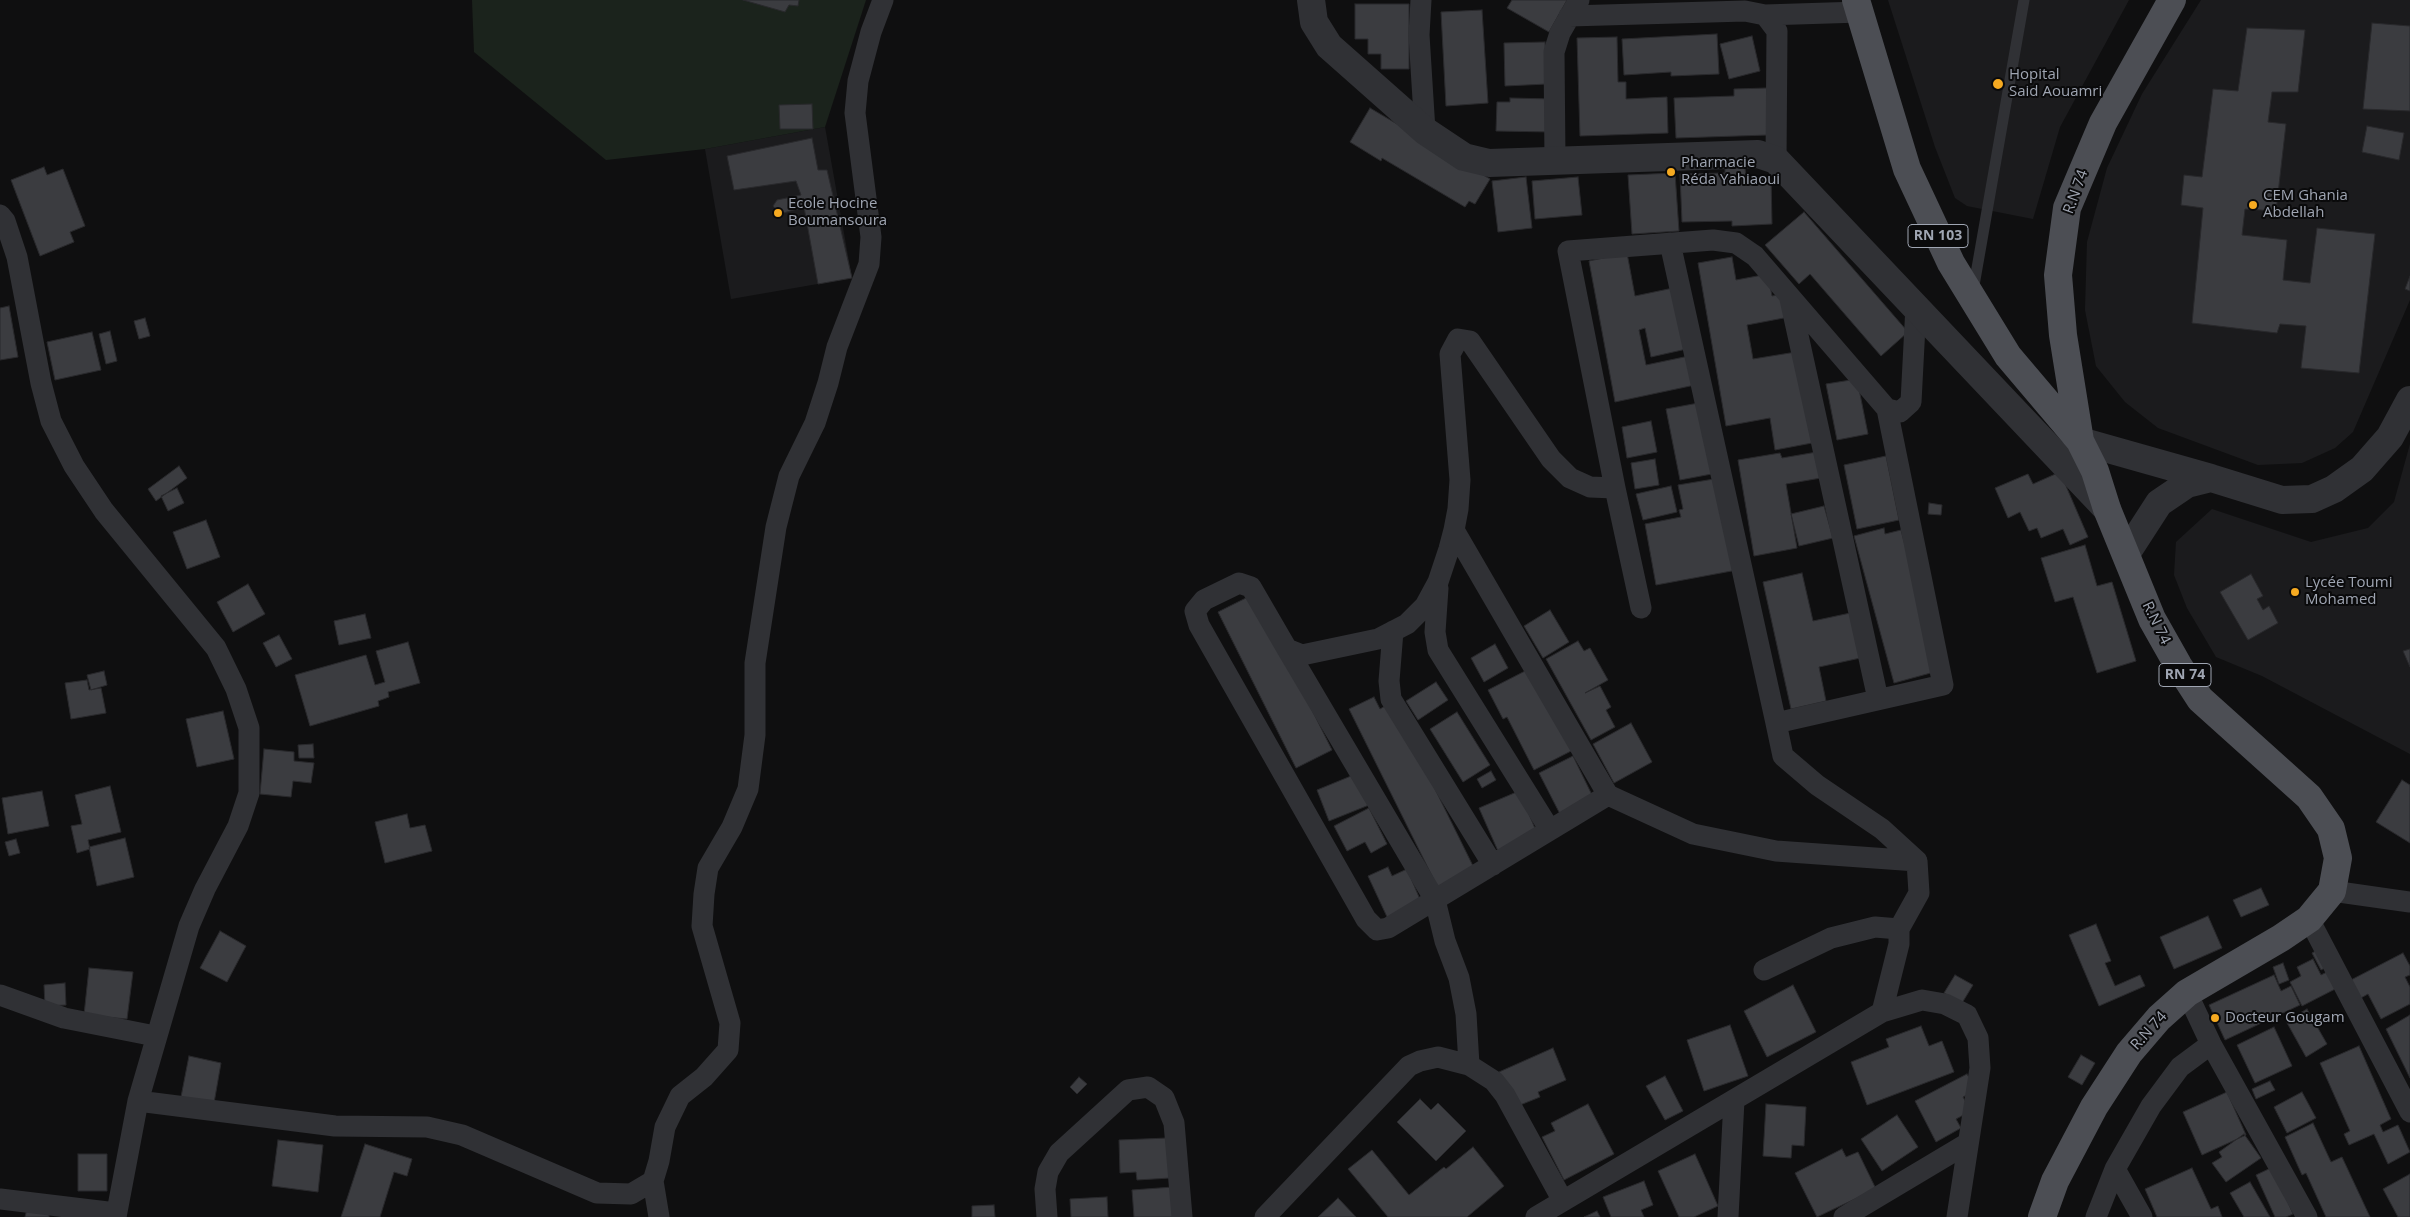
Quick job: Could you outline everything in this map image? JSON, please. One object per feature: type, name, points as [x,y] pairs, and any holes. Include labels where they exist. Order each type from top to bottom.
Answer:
[{"type":"main road","name":"R.N 74","points":[[2042,1217],[2055,1181],[2104,1092],[2129,1054],[2153,1025],[2187,993],[2281,938],[2309,919],[2332,891],[2338,858],[2331,829],[2309,797],[2200,699],[2178,665],[2152,620],[2107,509],[2095,471],[2080,441],[2064,335],[2058,275],[2067,208],[2103,123],[2172,0]]},
{"type":"main road","name":"RN 103","points":[[1858,6],[1908,169],[1951,263],[2008,356],[2080,441]]},
{"type":"street","points":[[659,1217],[653,1181],[665,1127],[680,1096],[704,1077],[728,1050],[730,1023],[702,926],[704,894],[708,868],[732,826],[748,789],[755,735],[755,662],[776,527],[789,476],[815,423],[837,347],[869,264],[871,237],[855,113],[858,81],[871,32],[883,0]]},
{"type":"street","points":[[1310,0],[1314,22],[1328,46],[1425,131],[1464,156],[1489,163],[1758,154],[1776,160],[2107,509]]},
{"type":"street","points":[[1421,0],[1419,35],[1425,131]]},
{"type":"street","points":[[1555,160],[1554,52],[1560,34],[1574,8],[1745,11],[1765,15],[1858,6]]},
{"type":"street","points":[[1765,15],[1776,31],[1776,160]]},
{"type":"street","points":[[0,215],[5,221],[18,257],[41,383],[51,421],[74,466],[104,511],[216,648],[236,689],[249,728],[248,793],[244,810],[189,926],[155,1036],[138,1101],[116,1215],[0,1199]]},
{"type":"street","points":[[1641,608],[1568,251],[1714,240],[1736,243],[1755,256],[1887,408],[1943,685],[1776,723]]},
{"type":"street","points":[[1670,243],[1783,756],[1817,785],[1882,829],[1917,861],[1919,893],[1899,929],[1899,944],[1882,1012]]},
{"type":"street","points":[[1789,296],[1878,700]]},
{"type":"street","points":[[1887,408],[1900,412],[1911,402],[1916,306]]},
{"type":"street","points":[[1287,649],[1302,655],[1378,639],[1407,624],[1425,606],[1438,582],[1454,530],[1458,509],[1460,480],[1450,354],[1458,339],[1470,341],[1551,460],[1570,478],[1590,488],[1615,488]]},
{"type":"street","points":[[2080,441],[2282,500],[2312,499],[2334,489],[2362,469],[2390,437],[2410,400]]},
{"type":"street","points":[[2126,554],[2159,503],[2187,484],[2211,478]]},
{"type":"street","points":[[1454,530],[1608,795],[1693,834],[1776,851],[1917,861]]},
{"type":"street","points":[[1438,582],[1434,632],[1438,650],[1550,830]]},
{"type":"street","points":[[1469,1065],[1464,1005],[1435,900],[1251,587],[1239,583],[1204,600],[1195,611],[1199,625],[1366,919],[1377,930],[1388,928],[1435,900],[1493,865],[1608,795]]},
{"type":"street","points":[[1393,631],[1388,681],[1391,699],[1493,865]]},
{"type":"street","points":[[2332,891],[2410,902]]},
{"type":"street","points":[[2309,919],[2410,1112]]},
{"type":"street","points":[[1764,970],[1831,938],[1875,927],[1899,929]]},
{"type":"street","points":[[2187,993],[2211,1044],[2307,1217]]},
{"type":"street","points":[[0,996],[64,1018],[155,1036]]},
{"type":"street","points":[[1536,1217],[1882,1012],[1922,1000],[1944,1004],[1967,1015],[1978,1038],[1980,1068],[1957,1217]]},
{"type":"street","points":[[2096,1217],[2115,1169],[2151,1106],[2180,1067],[2211,1044]]},
{"type":"street","points":[[1266,1217],[1409,1066],[1420,1061],[1438,1057],[1469,1065],[1494,1081],[1506,1095],[1563,1201]]},
{"type":"street","points":[[1047,1217],[1045,1189],[1048,1172],[1059,1154],[1128,1090],[1148,1088],[1164,1098],[1174,1123],[1182,1217]]},
{"type":"street","points":[[1728,1217],[1734,1100]]},
{"type":"street","points":[[138,1101],[335,1126],[427,1127],[462,1135],[598,1193],[631,1194],[653,1181]]},
{"type":"street","points":[[1844,1217],[1968,1144]]},
{"type":"street","points":[[2115,1169],[2142,1217]]},
{"type":"lane","points":[[1972,296],[2024,0]]},
{"type":"shaded area","points":[[472,0],[866,0],[825,127],[705,149],[606,160],[474,52]]},
{"type":"shaded area","name":"Hopital Said Aouamri","points":[[1888,0],[2129,0],[2060,127],[2033,219],[1967,206],[1955,198],[1935,147]]},
{"type":"shaded area","name":"CEM Ghania Abdellah","points":[[2201,0],[2410,0],[2410,300],[2353,432],[2335,448],[2302,463],[2258,465],[2158,428],[2125,402],[2096,366],[2085,310],[2087,242],[2107,168],[2142,94]]},
{"type":"shaded area","name":"Ecole Hocine Boumansoura","points":[[825,127],[852,278],[731,299],[705,149]]},
{"type":"shaded area","name":"Lycée Toumi Mohamed","points":[[2410,444],[2410,754],[2262,676],[2216,657],[2187,608],[2174,575],[2176,542],[2212,509],[2311,542],[2368,528],[2394,502]]},
{"type":"building","points":[[743,0],[799,0],[798,6],[789,5],[785,12]]},
{"type":"building","points":[[1512,0],[1567,0],[1549,32],[1507,8]]},
{"type":"building","points":[[1355,4],[1409,4],[1409,69],[1381,69],[1381,54],[1368,54],[1368,39],[1355,39]]},
{"type":"building","points":[[1482,10],[1488,103],[1446,106],[1441,12]]},
{"type":"building","points":[[2372,23],[2410,26],[2410,111],[2363,109]]},
{"type":"building","points":[[2247,28],[2305,30],[2298,92],[2272,92],[2268,122],[2286,124],[2276,211],[2245,209],[2242,235],[2287,240],[2283,280],[2310,283],[2317,228],[2375,234],[2359,373],[2301,368],[2306,326],[2280,324],[2277,333],[2192,323],[2203,208],[2181,205],[2184,175],[2202,177],[2213,89],[2238,91]]},
{"type":"building","points":[[1717,34],[1719,74],[1671,76],[1671,72],[1624,75],[1622,39]]},
{"type":"building","points":[[1752,36],[1760,71],[1729,79],[1720,44]]},
{"type":"building","points":[[1617,37],[1618,82],[1626,82],[1626,99],[1667,97],[1668,133],[1580,136],[1577,38]]},
{"type":"building","points":[[1545,42],[1547,84],[1505,86],[1504,43]]},
{"type":"building","points":[[1767,88],[1768,135],[1676,138],[1674,98],[1734,96],[1734,89]]},
{"type":"building","points":[[1510,98],[1552,99],[1552,132],[1496,131],[1497,102],[1510,102]]},
{"type":"building","points":[[812,104],[813,129],[780,129],[779,105]]},
{"type":"building","points":[[1370,108],[1490,179],[1475,204],[1469,201],[1465,207],[1382,158],[1381,161],[1350,142]]},
{"type":"building","points":[[2367,126],[2404,133],[2399,160],[2362,152]]},
{"type":"building","points":[[812,138],[818,170],[827,170],[852,278],[818,284],[804,207],[780,214],[773,206],[777,200],[801,195],[796,181],[734,190],[727,156]]},
{"type":"building","points":[[44,167],[47,175],[63,169],[85,226],[70,232],[74,242],[40,256],[11,180]]},
{"type":"building","points":[[1725,168],[1745,168],[1746,179],[1771,178],[1772,224],[1732,226],[1732,221],[1682,222],[1680,174],[1725,173]]},
{"type":"building","points":[[1675,173],[1679,231],[1632,234],[1628,175]]},
{"type":"building","points":[[1526,177],[1532,228],[1498,232],[1492,181]]},
{"type":"building","points":[[1578,177],[1582,215],[1535,219],[1532,181]]},
{"type":"building","points":[[1804,212],[1908,332],[1881,356],[1810,274],[1799,284],[1765,245]]},
{"type":"building","points":[[1627,253],[1635,296],[1678,287],[1691,348],[1651,357],[1645,328],[1639,330],[1646,365],[1689,356],[1695,385],[1615,402],[1589,261]]},
{"type":"building","points":[[1732,257],[1736,280],[1768,274],[1772,296],[1784,294],[1789,317],[1747,325],[1753,359],[1796,352],[1812,443],[1775,450],[1770,418],[1726,426],[1698,263]]},
{"type":"building","points":[[2410,276],[2410,291],[2405,289]]},
{"type":"building","points":[[9,306],[18,357],[0,360],[0,308]]},
{"type":"building","points":[[145,318],[150,336],[139,339],[134,321]]},
{"type":"building","points":[[110,331],[117,361],[106,364],[99,334]]},
{"type":"building","points":[[92,332],[101,370],[55,380],[47,342]]},
{"type":"building","points":[[1857,379],[1868,434],[1837,440],[1826,384]]},
{"type":"building","points":[[1704,402],[1717,473],[1680,480],[1666,409]]},
{"type":"building","points":[[1651,421],[1657,452],[1627,458],[1622,427]]},
{"type":"building","points":[[1817,452],[1821,478],[1786,484],[1797,548],[1754,556],[1738,460],[1780,453],[1782,458]]},
{"type":"building","points":[[1886,456],[1899,520],[1857,529],[1844,465]]},
{"type":"building","points":[[1655,459],[1659,485],[1635,489],[1631,463]]},
{"type":"building","points":[[179,466],[187,478],[156,501],[148,489]]},
{"type":"building","points":[[2060,472],[2088,537],[2070,545],[2063,529],[2041,538],[2037,528],[2029,531],[2020,512],[2008,518],[1995,488],[2028,474],[2033,484]]},
{"type":"building","points":[[1714,479],[1737,570],[1656,585],[1645,524],[1681,517],[1679,510],[1683,509],[1678,485]]},
{"type":"building","points":[[1671,486],[1677,512],[1643,520],[1636,494]]},
{"type":"building","points":[[177,488],[184,503],[168,511],[161,496]]},
{"type":"building","points":[[1929,503],[1942,505],[1941,515],[1928,514]]},
{"type":"building","points":[[1824,506],[1833,538],[1799,546],[1791,514]]},
{"type":"building","points":[[206,520],[220,557],[187,569],[173,532]]},
{"type":"building","points":[[1884,528],[1885,534],[1901,530],[1938,671],[1894,683],[1854,536]]},
{"type":"building","points":[[2085,545],[2097,586],[2112,582],[2136,661],[2097,673],[2073,597],[2055,602],[2041,558]]},
{"type":"building","points":[[1802,573],[1813,621],[1855,612],[1865,657],[1819,667],[1826,701],[1791,709],[1763,582]]},
{"type":"building","points":[[2251,574],[2263,596],[2257,599],[2263,610],[2269,606],[2278,623],[2248,640],[2220,592]]},
{"type":"building","points":[[248,584],[265,614],[233,632],[217,602]]},
{"type":"building","points":[[1254,594],[1332,750],[1296,768],[1218,612]]},
{"type":"building","points":[[1550,610],[1569,642],[1543,658],[1524,626]]},
{"type":"building","points":[[365,614],[371,638],[339,645],[334,621]]},
{"type":"building","points":[[279,635],[292,659],[276,667],[263,643]]},
{"type":"building","points":[[1578,641],[1584,651],[1590,648],[1608,680],[1585,693],[1600,686],[1611,707],[1606,710],[1615,727],[1591,740],[1546,659]]},
{"type":"building","points":[[408,642],[420,683],[388,692],[389,697],[378,701],[379,706],[310,726],[295,675],[366,655],[375,685],[385,682],[376,651]]},
{"type":"building","points":[[1495,644],[1508,668],[1484,682],[1471,658]]},
{"type":"building","points":[[2410,649],[2410,667],[2403,651]]},
{"type":"building","points":[[1531,668],[1573,750],[1534,770],[1507,717],[1503,719],[1488,690]]},
{"type":"building","points":[[104,671],[107,685],[91,690],[87,675]]},
{"type":"building","points":[[87,680],[89,690],[101,688],[106,713],[71,719],[65,683]]},
{"type":"building","points":[[1436,682],[1448,700],[1418,720],[1406,701]]},
{"type":"building","points":[[1374,697],[1380,709],[1392,702],[1475,870],[1438,888],[1349,709]]},
{"type":"building","points":[[223,711],[234,759],[197,767],[186,719]]},
{"type":"building","points":[[1457,712],[1490,765],[1463,782],[1430,729]]},
{"type":"building","points":[[1631,723],[1652,762],[1614,783],[1593,744]]},
{"type":"building","points":[[313,744],[314,758],[299,758],[298,745]]},
{"type":"building","points":[[264,749],[294,752],[294,761],[314,763],[311,783],[293,781],[291,797],[260,794]]},
{"type":"building","points":[[1573,756],[1593,797],[1560,814],[1539,773]]},
{"type":"building","points":[[1491,771],[1496,780],[1482,788],[1477,779]]},
{"type":"building","points":[[1356,774],[1369,805],[1329,821],[1317,790]]},
{"type":"building","points":[[2402,780],[2410,785],[2410,843],[2376,822]]},
{"type":"building","points":[[110,786],[121,832],[88,840],[90,849],[77,853],[71,826],[82,824],[75,795]]},
{"type":"building","points":[[42,791],[49,826],[8,834],[2,798]]},
{"type":"building","points":[[1519,791],[1537,833],[1498,851],[1479,808]]},
{"type":"building","points":[[1369,808],[1387,844],[1371,853],[1365,842],[1347,851],[1334,826]]},
{"type":"building","points":[[407,814],[410,828],[425,825],[432,851],[385,863],[375,822]]},
{"type":"building","points":[[125,838],[134,877],[97,886],[89,847]]},
{"type":"building","points":[[16,839],[20,853],[9,856],[5,842]]},
{"type":"building","points":[[1388,867],[1392,876],[1407,869],[1422,904],[1388,919],[1368,876]]},
{"type":"building","points":[[2261,888],[2269,905],[2241,917],[2233,900]]},
{"type":"building","points":[[2208,916],[2222,948],[2174,969],[2160,937]]},
{"type":"building","points":[[2096,924],[2111,961],[2105,963],[2115,986],[2140,975],[2145,986],[2099,1006],[2069,935]]},
{"type":"building","points":[[220,931],[246,946],[227,982],[200,968]]},
{"type":"building","points":[[2321,948],[2330,965],[2321,970],[2312,953]]},
{"type":"building","points":[[2403,953],[2410,966],[2410,975],[2405,977],[2410,987],[2410,1004],[2381,1019],[2368,994],[2359,999],[2349,981]]},
{"type":"building","points":[[2313,959],[2321,975],[2333,969],[2341,986],[2302,1006],[2290,982],[2301,976],[2297,967]]},
{"type":"building","points":[[2283,963],[2289,980],[2279,984],[2273,967]]},
{"type":"building","points":[[89,968],[133,972],[127,1019],[84,1015]]},
{"type":"building","points":[[1955,975],[1973,985],[1962,1003],[1944,993]]},
{"type":"building","points":[[2274,975],[2281,991],[2291,986],[2300,1005],[2225,1040],[2209,1005]]},
{"type":"building","points":[[65,983],[66,1005],[45,1006],[44,985]]},
{"type":"building","points":[[1793,985],[1816,1032],[1767,1057],[1744,1011]]},
{"type":"building","points":[[2307,1009],[2327,1044],[2306,1057],[2286,1021]]},
{"type":"building","points":[[2410,1015],[2410,1078],[2386,1029]]},
{"type":"building","points":[[1730,1025],[1748,1076],[1704,1091],[1687,1040]]},
{"type":"building","points":[[1921,1026],[1929,1046],[1942,1041],[1954,1072],[1867,1105],[1851,1062],[1889,1047],[1886,1039]]},
{"type":"building","points":[[2274,1027],[2292,1066],[2255,1083],[2237,1045]]},
{"type":"building","points":[[2359,1046],[2391,1119],[2380,1125],[2383,1132],[2398,1125],[2410,1152],[2388,1164],[2374,1134],[2349,1145],[2344,1134],[2350,1131],[2320,1063]]},
{"type":"building","points":[[1553,1048],[1566,1080],[1538,1092],[1540,1097],[1515,1107],[1499,1072]]},
{"type":"building","points":[[2081,1055],[2095,1063],[2082,1085],[2068,1077]]},
{"type":"building","points":[[189,1056],[221,1063],[214,1103],[181,1097]]},
{"type":"building","points":[[1967,1074],[1976,1090],[1963,1097],[1971,1111],[1956,1119],[1961,1128],[1936,1142],[1915,1101]]},
{"type":"building","points":[[1665,1076],[1683,1111],[1665,1120],[1646,1086]]},
{"type":"building","points":[[1079,1077],[1087,1084],[1077,1094],[1070,1087]]},
{"type":"building","points":[[2270,1081],[2275,1090],[2256,1099],[2252,1089]]},
{"type":"building","points":[[2227,1092],[2246,1135],[2202,1155],[2183,1112]]},
{"type":"building","points":[[2302,1092],[2316,1118],[2287,1133],[2274,1107]]},
{"type":"building","points":[[1420,1099],[1431,1110],[1438,1103],[1466,1131],[1436,1161],[1397,1122]]},
{"type":"building","points":[[1588,1104],[1614,1154],[1564,1180],[1542,1137],[1555,1131],[1551,1123]]},
{"type":"building","points":[[1766,1104],[1806,1107],[1804,1146],[1792,1145],[1791,1158],[1763,1156]]},
{"type":"building","points":[[1897,1115],[1918,1147],[1882,1171],[1861,1139]]},
{"type":"building","points":[[2313,1123],[2331,1162],[2342,1157],[2370,1217],[2326,1217],[2306,1173],[2302,1175],[2285,1137]]},
{"type":"building","points":[[2244,1134],[2261,1158],[2226,1182],[2212,1163],[2222,1157],[2219,1152]]},
{"type":"building","points":[[1168,1138],[1170,1178],[1137,1180],[1136,1172],[1120,1173],[1119,1140]]},
{"type":"building","points":[[278,1140],[323,1145],[318,1192],[272,1186]]},
{"type":"building","points":[[365,1144],[412,1159],[407,1176],[394,1172],[380,1217],[341,1217]]},
{"type":"building","points":[[1473,1147],[1504,1186],[1467,1217],[1388,1217],[1348,1169],[1372,1150],[1409,1195]]},
{"type":"building","points":[[1842,1149],[1846,1157],[1858,1152],[1876,1189],[1817,1217],[1795,1173]]},
{"type":"building","points":[[78,1154],[107,1154],[107,1191],[78,1191]]},
{"type":"building","points":[[1695,1154],[1718,1206],[1694,1217],[1679,1217],[1658,1171]]},
{"type":"building","points":[[2273,1167],[2293,1214],[2286,1217],[2275,1217],[2256,1175]]},
{"type":"building","points":[[2192,1168],[2211,1209],[2218,1206],[2222,1217],[2157,1217],[2145,1189]]},
{"type":"building","points":[[2410,1174],[2410,1217],[2398,1217],[2383,1189]]},
{"type":"building","points":[[1644,1181],[1653,1205],[1641,1210],[1644,1217],[1611,1217],[1603,1197]]},
{"type":"building","points":[[2250,1182],[2270,1217],[2244,1217],[2230,1193]]},
{"type":"building","points":[[1173,1187],[1175,1217],[1134,1217],[1132,1190]]},
{"type":"building","points":[[1107,1197],[1108,1217],[1071,1217],[1070,1199]]},
{"type":"building","points":[[1338,1198],[1356,1217],[1318,1217]]},
{"type":"building","points":[[994,1205],[995,1217],[972,1217],[972,1206]]},
{"type":"building","points":[[27,1209],[49,1215],[49,1217],[25,1217]]},
{"type":"building","points":[[1597,1211],[1600,1217],[1584,1217]]},
{"type":"place","name":"Hopital Said Aouamri","points":[[1998,84]]},
{"type":"place","name":"Pharmacie Réda Yahiaoui","points":[[1671,172]]},
{"type":"place","name":"CEM Ghania Abdellah","points":[[2253,205]]},
{"type":"place","name":"Ecole Hocine Boumansoura","points":[[778,213]]},
{"type":"place","name":"Lycée Toumi Mohamed","points":[[2295,592]]},
{"type":"place","name":"Docteur Gougam","points":[[2215,1018]]}]
